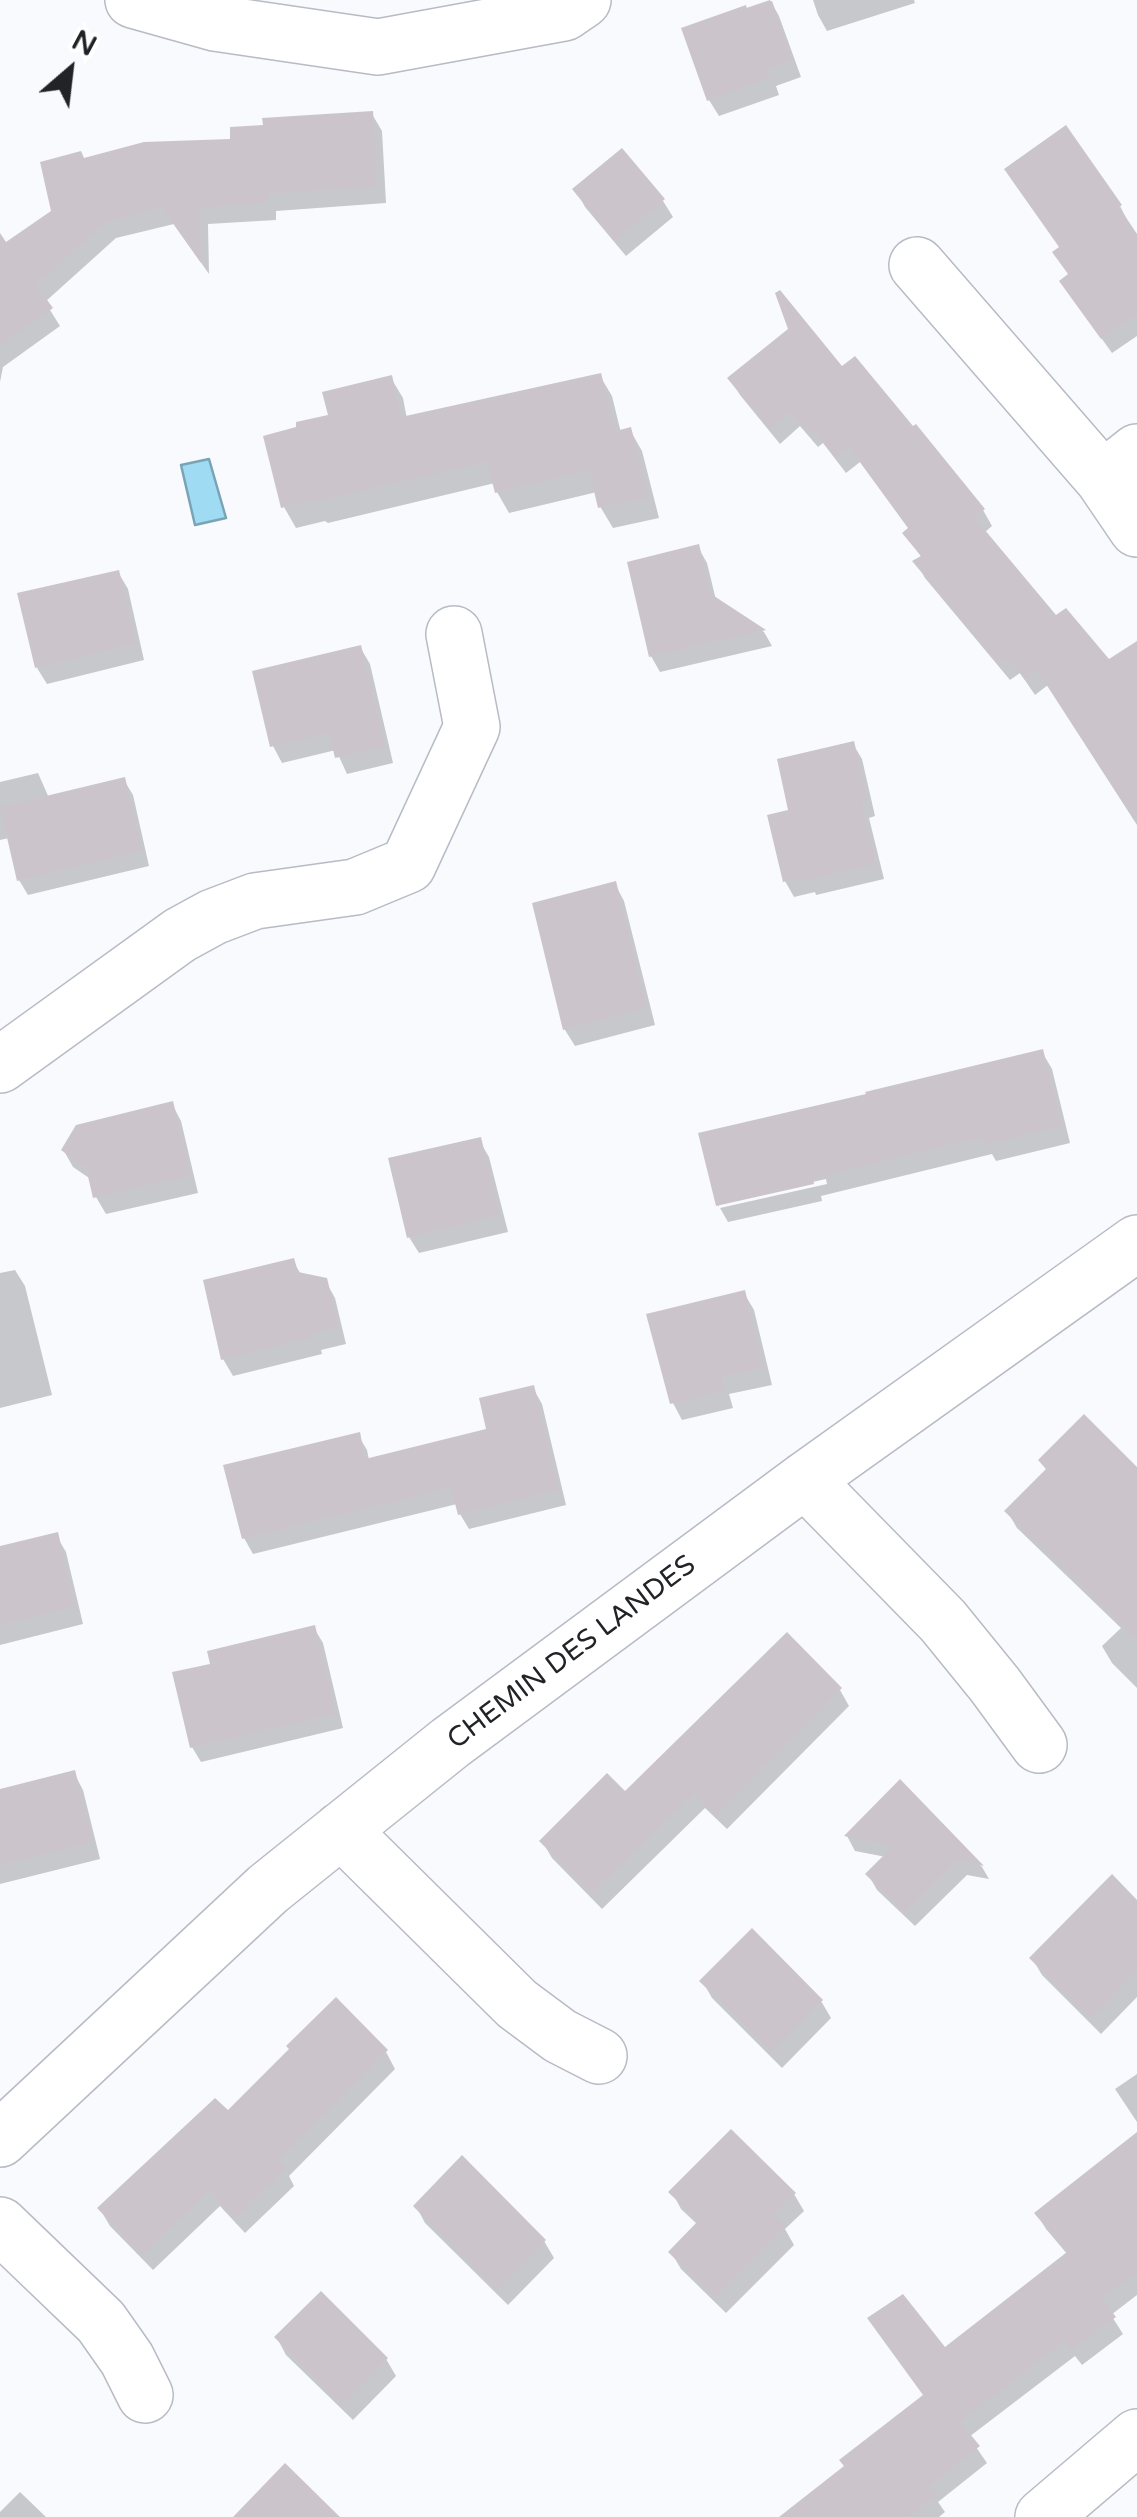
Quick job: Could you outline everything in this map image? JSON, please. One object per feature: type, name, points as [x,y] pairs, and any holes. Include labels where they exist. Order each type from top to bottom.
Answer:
[{"type":"street","points":[[133,0],[215,23],[378,47],[564,13],[583,0]]},
{"type":"street","points":[[917,266],[1120,466],[1137,529]]},
{"type":"street","points":[[0,1065],[212,917],[254,901],[355,887],[408,865],[472,728],[454,634]]},
{"type":"street","name":"CHEMIN DES LANDES","points":[[0,2139],[268,1889],[341,1830],[805,1480],[1137,1243]]},
{"type":"street","points":[[805,1480],[944,1622],[1039,1744]]},
{"type":"street","points":[[341,1830],[517,2004],[560,2036],[599,2056]]},
{"type":"street","points":[[0,2225],[101,2322],[127,2359],[145,2395]]},
{"type":"street","points":[[1043,2517],[1137,2437]]},
{"type":"water","points":[[209,459],[226,518],[195,525],[181,465]]},
{"type":"building","points":[[772,1],[793,60],[768,69],[771,78],[707,101],[681,28],[746,5],[747,9]]},
{"type":"building","points":[[373,111],[378,187],[267,194],[268,203],[199,208],[201,263],[162,208],[106,222],[36,285],[53,308],[0,346],[0,233],[6,242],[51,211],[40,162],[81,151],[84,158],[144,142],[230,139],[230,127],[263,125],[262,118]]},
{"type":"building","points":[[1066,125],[1122,205],[1119,207],[1137,234],[1137,314],[1101,339],[1059,281],[1068,274],[1052,252],[1059,247],[1004,169]]},
{"type":"building","points":[[622,148],[665,199],[614,241],[572,189]]},
{"type":"building","points":[[780,290],[842,366],[855,356],[913,426],[916,424],[985,509],[974,517],[1056,615],[1066,608],[1109,659],[1137,641],[1137,825],[1037,670],[1025,680],[1009,659],[1000,666],[912,561],[921,556],[902,533],[908,528],[849,447],[836,458],[812,429],[808,432],[790,412],[769,429],[727,378],[788,329],[775,293]]},
{"type":"building","points":[[601,373],[616,431],[631,427],[649,497],[598,508],[589,470],[495,493],[487,462],[281,508],[263,436],[296,427],[296,422],[328,415],[322,392],[392,375],[401,417]]},
{"type":"building","points":[[699,544],[711,594],[766,630],[649,657],[627,562]]},
{"type":"building","points":[[119,570],[136,644],[35,668],[17,593]]},
{"type":"building","points":[[361,645],[386,747],[335,758],[329,733],[270,747],[252,671]]},
{"type":"building","points":[[854,741],[868,801],[862,802],[876,864],[805,881],[804,878],[783,882],[767,815],[788,810],[777,759]]},
{"type":"building","points":[[125,777],[142,851],[17,881],[0,807]]},
{"type":"building","points":[[616,881],[647,1008],[563,1030],[532,903]]},
{"type":"building","points":[[1043,1049],[1062,1126],[984,1145],[982,1137],[813,1179],[814,1184],[716,1206],[698,1133]]},
{"type":"building","points":[[173,1101],[191,1176],[93,1198],[86,1168],[61,1150],[76,1125]]},
{"type":"building","points":[[481,1137],[500,1215],[407,1238],[388,1158]]},
{"type":"building","points":[[294,1258],[298,1272],[327,1278],[339,1327],[221,1360],[203,1280]]},
{"type":"building","points":[[745,1290],[764,1368],[722,1377],[725,1391],[670,1404],[646,1314]]},
{"type":"building","points":[[534,1385],[559,1490],[458,1515],[451,1488],[242,1539],[223,1465],[360,1432],[365,1459],[486,1429],[479,1398]]},
{"type":"building","points":[[1084,1414],[1137,1467],[1137,1639],[1004,1511],[1046,1469],[1038,1460]]},
{"type":"building","points":[[58,1532],[75,1607],[0,1625],[0,1546]]},
{"type":"building","points":[[315,1625],[336,1714],[190,1748],[172,1672],[210,1664],[207,1651]]},
{"type":"building","points":[[787,1632],[842,1688],[716,1815],[694,1793],[592,1894],[539,1841],[607,1773],[625,1791]]},
{"type":"building","points":[[75,1770],[93,1842],[0,1865],[0,1789]]},
{"type":"building","points":[[900,1779],[984,1866],[958,1860],[905,1913],[865,1874],[893,1846],[844,1836]]},
{"type":"building","points":[[1112,1874],[1137,1900],[1137,1971],[1091,2019],[1029,1958]]},
{"type":"building","points":[[752,1928],[823,2000],[772,2052],[699,1981]]},
{"type":"building","points":[[336,1997],[388,2050],[279,2160],[287,2168],[235,2218],[209,2191],[142,2255],[97,2208],[215,2098],[228,2110]]},
{"type":"building","points":[[731,2129],[796,2193],[774,2214],[786,2227],[715,2298],[668,2252],[698,2221],[668,2192]]},
{"type":"building","points":[[1137,2132],[1137,2272],[1102,2299],[1116,2317],[1071,2351],[1064,2342],[960,2422],[980,2446],[930,2486],[938,2495],[909,2517],[779,2517],[844,2466],[839,2460],[923,2395],[867,2318],[903,2294],[945,2347],[1067,2252],[1034,2213]]},
{"type":"building","points":[[462,2155],[546,2240],[497,2291],[413,2206]]},
{"type":"building","points":[[321,2291],[388,2358],[342,2405],[274,2337]]},
{"type":"building","points":[[285,2463],[340,2517],[233,2517]]}]
